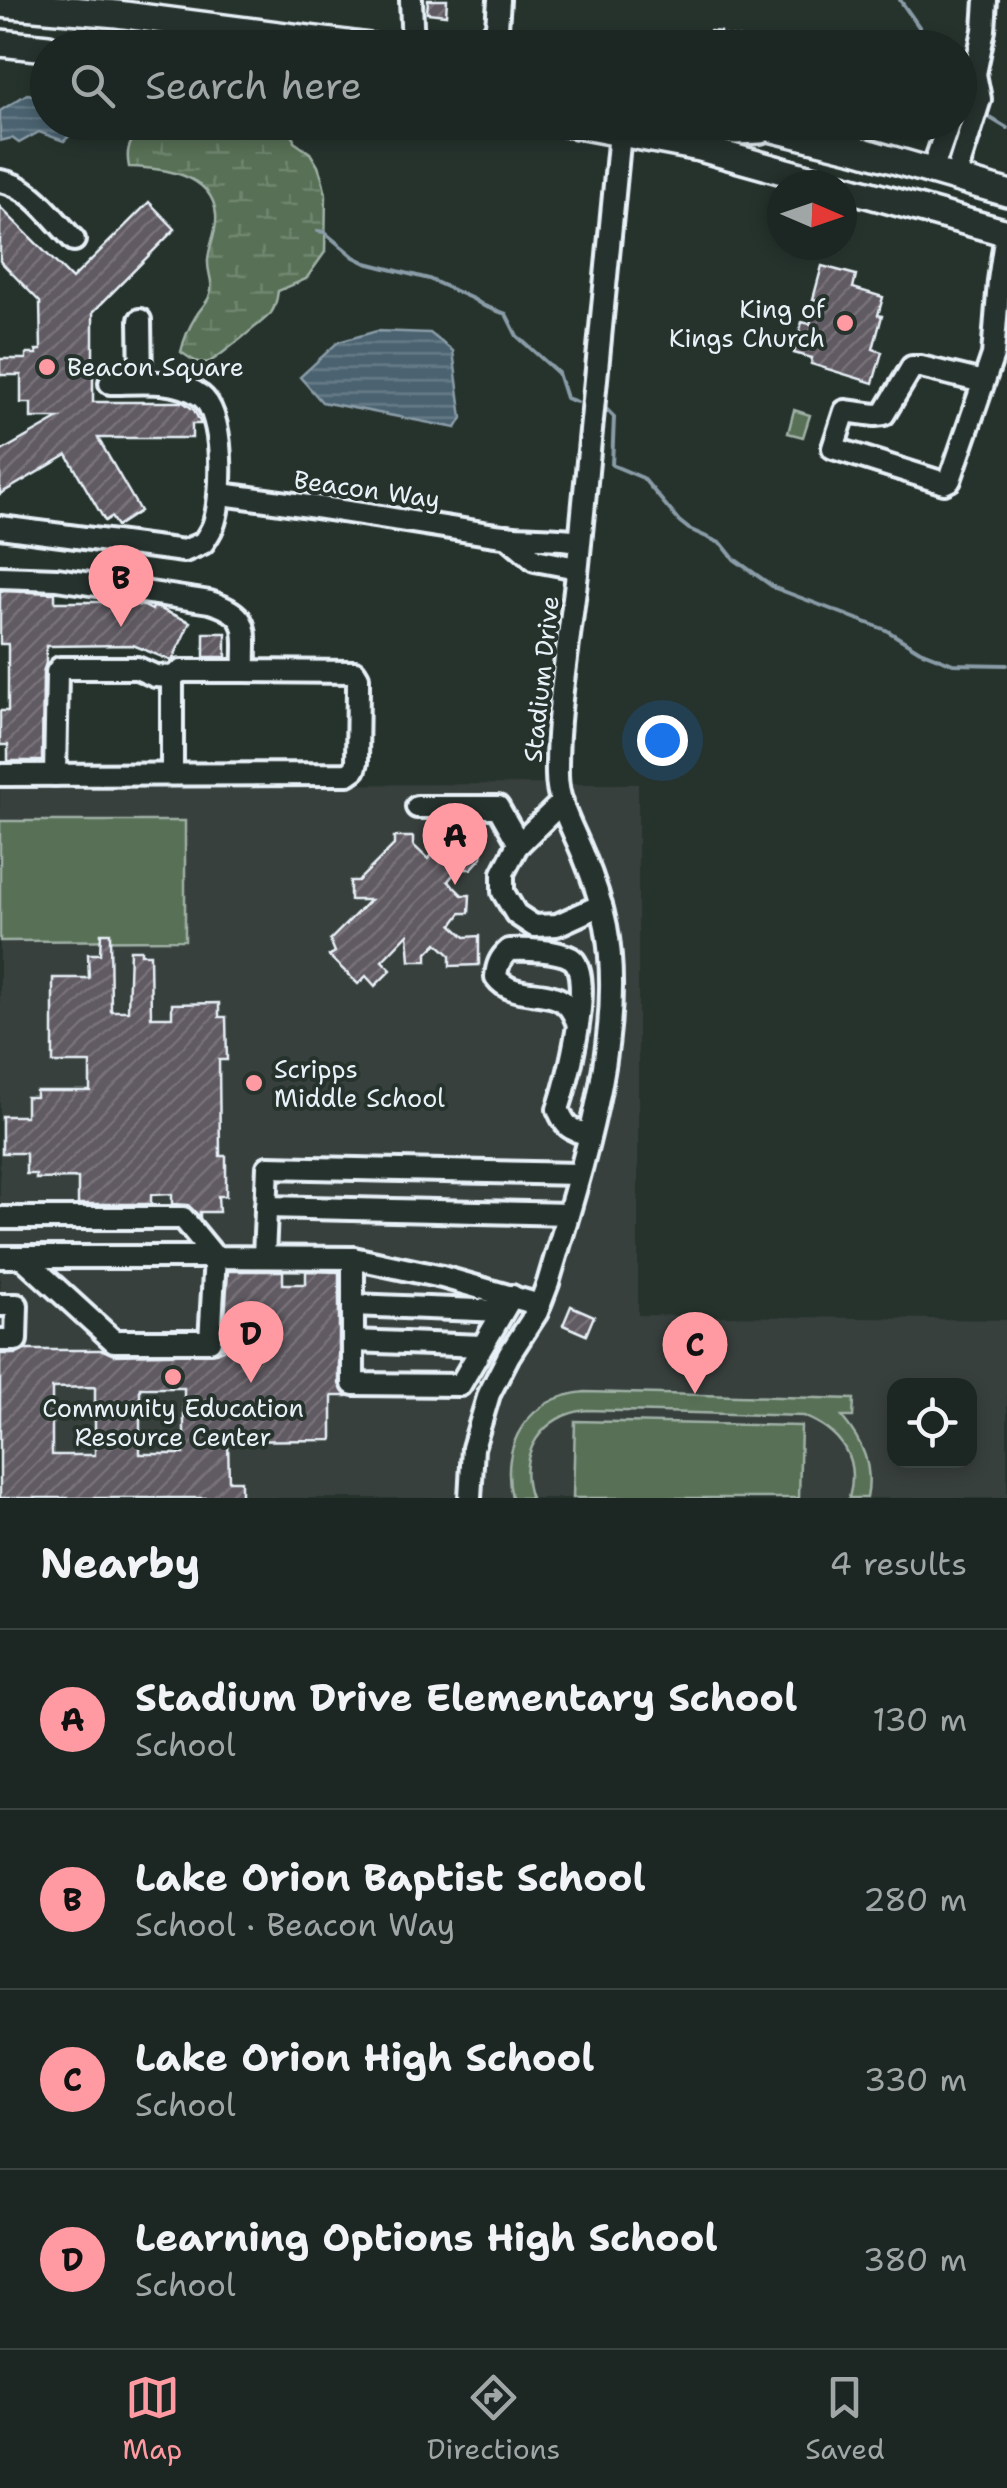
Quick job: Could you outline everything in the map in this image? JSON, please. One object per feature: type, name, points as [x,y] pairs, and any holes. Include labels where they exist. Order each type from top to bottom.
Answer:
[{"type":"main road","points":[[14,4],[52,4],[208,30]]},
{"type":"main road","points":[[0,42],[30,46]]},
{"type":"main road","points":[[668,140],[779,170]]},
{"type":"main road","points":[[813,140],[1007,193]]},
{"type":"main road","points":[[857,192],[1007,233]]},
{"type":"street","points":[[411,0],[412,30]]},
{"type":"street","points":[[498,30],[499,0]]},
{"type":"street","points":[[977,64],[986,0]]},
{"type":"street","points":[[494,30],[497,26]]},
{"type":"street","name":"Stadium Drive","points":[[470,1498],[474,1448],[489,1394],[540,1305],[568,1214],[599,1093],[609,1026],[608,955],[602,905],[556,781],[620,140]]},
{"type":"street","points":[[944,175],[947,140]]},
{"type":"street","points":[[944,175],[961,140]]},
{"type":"street","points":[[0,181],[26,191],[74,240]]},
{"type":"street","points":[[983,382],[912,368],[884,414],[845,410],[833,448],[947,483],[983,382],[994,347],[1007,233]]},
{"type":"street","points":[[140,320],[140,382]]},
{"type":"street","points":[[0,526],[184,551],[203,544],[214,524],[220,494],[218,435],[204,398],[184,387],[110,383]]},
{"type":"street","name":"Beacon Way","points":[[220,494],[507,536],[580,541]]},
{"type":"street","name":"Beacon Way","points":[[507,536],[535,560],[577,568]]},
{"type":"street","points":[[0,577],[57,578],[228,607],[244,625],[245,672]]},
{"type":"street","points":[[0,775],[348,774],[355,769],[358,677],[354,672],[181,671],[172,677],[155,676],[137,668],[60,668],[55,774]]},
{"type":"street","points":[[172,677],[172,774]]},
{"type":"street","points":[[562,802],[519,844],[503,873],[504,892],[516,914],[534,926],[557,925],[602,905]]},
{"type":"street","points":[[417,808],[498,808],[519,844]]},
{"type":"street","points":[[578,1022],[568,1005],[551,996],[520,993],[502,986],[496,977],[502,956],[509,950],[520,949],[571,958],[578,965],[582,977],[578,1022],[567,1084],[558,1109],[570,1130],[589,1136]]},
{"type":"street","points":[[264,1256],[268,1167],[579,1174]]},
{"type":"street","points":[[266,1207],[568,1214]]},
{"type":"street","points":[[0,1218],[183,1218],[215,1257],[210,1341],[114,1341],[22,1256]]},
{"type":"street","points":[[0,1257],[353,1258],[442,1276],[507,1304]]},
{"type":"street","points":[[353,1258],[352,1384],[460,1385],[507,1304]]},
{"type":"street","points":[[0,1305],[17,1305],[16,1340],[0,1340]]},
{"type":"street","points":[[353,1305],[540,1305]]},
{"type":"street","points":[[353,1342],[482,1346]]},
{"type":"shaded area","points":[[638,784],[638,1315],[1007,1320],[1007,1498],[0,1498],[0,785]]},
{"type":"green space","points":[[294,140],[310,153],[318,166],[326,195],[325,252],[306,279],[278,291],[271,313],[209,362],[197,362],[181,352],[211,291],[208,260],[216,220],[212,200],[195,181],[183,176],[129,167],[132,141]]},
{"type":"green space","points":[[794,410],[810,415],[803,437],[788,433]]},
{"type":"green space","points":[[0,821],[185,821],[185,940],[0,941]]},
{"type":"green space","points":[[585,1392],[854,1399],[853,1417],[842,1417],[865,1455],[869,1475],[867,1498],[849,1498],[852,1470],[844,1447],[827,1429],[803,1416],[587,1410],[557,1419],[545,1428],[530,1452],[527,1467],[531,1498],[512,1498],[510,1459],[522,1427],[548,1403]]},
{"type":"green space","points":[[575,1421],[801,1426],[799,1498],[573,1498]]},
{"type":"water","points":[[30,94],[30,137],[19,143],[12,138],[0,141],[0,111]]},
{"type":"water","points":[[377,331],[430,333],[453,351],[462,418],[456,428],[322,402],[300,377],[338,342]]},
{"type":"building","points":[[428,0],[447,0],[446,15],[427,13]]},
{"type":"building","name":"Beacon Square","points":[[149,202],[175,229],[93,312],[93,402],[183,402],[194,410],[201,424],[192,424],[192,438],[98,438],[140,511],[117,526],[111,517],[105,521],[67,455],[0,494],[0,452],[59,418],[31,418],[31,403],[21,403],[21,375],[0,375],[0,359],[26,359],[26,354],[41,350],[40,302],[0,261],[0,207],[72,279]]},
{"type":"building","name":"King of Kings Church","points":[[822,266],[856,275],[853,288],[883,297],[873,349],[882,352],[873,383],[811,364],[812,358],[794,353],[802,322],[810,324]]},
{"type":"building","points":[[0,591],[55,593],[55,602],[115,602],[152,610],[153,607],[190,622],[172,661],[133,645],[46,646],[42,761],[8,761],[8,745],[0,745],[0,711],[8,711],[8,644],[0,644]]},
{"type":"building","points":[[204,633],[226,633],[226,657],[204,657]]},
{"type":"building","points":[[441,821],[474,825],[482,833],[482,857],[471,869],[458,869],[448,881],[462,895],[470,895],[469,913],[461,913],[452,925],[465,937],[479,936],[479,965],[450,966],[450,955],[437,943],[427,953],[427,961],[410,961],[408,934],[382,961],[391,970],[375,986],[366,976],[358,984],[329,956],[335,952],[330,940],[370,900],[350,900],[350,881],[358,881],[394,845],[394,837],[413,837],[413,845],[428,859],[438,849],[438,836],[433,830]]},
{"type":"building","name":"Scripps Middle School","points":[[101,933],[110,933],[111,1011],[128,1011],[130,950],[141,950],[141,954],[150,954],[151,1017],[172,1017],[172,1004],[219,1003],[219,1017],[226,1017],[227,1060],[219,1060],[220,1156],[226,1156],[226,1196],[218,1196],[219,1212],[200,1212],[200,1217],[188,1205],[172,1204],[172,1194],[151,1195],[151,1204],[78,1204],[78,1178],[36,1179],[36,1174],[26,1174],[26,1153],[2,1153],[2,1116],[26,1116],[26,1097],[36,1097],[36,1091],[90,1091],[90,1063],[53,1063],[53,978],[89,978],[88,954],[100,954]]},
{"type":"building","name":"Community Education Resource Center","points":[[228,1271],[283,1271],[283,1284],[306,1284],[306,1271],[339,1272],[339,1384],[346,1396],[332,1396],[332,1440],[228,1441],[229,1481],[241,1481],[241,1498],[0,1498],[0,1354],[25,1350],[103,1350],[114,1355],[223,1350]],"holes":[[[95,1387],[95,1455],[52,1455],[52,1388]],[[140,1388],[184,1388],[184,1454],[140,1454]]]},
{"type":"building","points":[[571,1306],[594,1316],[586,1335],[563,1325]]},
{"type":"waterway","points":[[900,0],[921,30]]},
{"type":"waterway","points":[[982,113],[1007,128]]},
{"type":"waterway","points":[[318,231],[366,263],[429,279],[506,314],[517,336],[558,373],[566,398],[577,402]]},
{"type":"waterway","points":[[604,407],[614,417],[612,465],[643,478],[679,521],[722,544],[734,559],[775,588],[886,630],[920,651],[953,664],[1007,665]]},
{"type":"place","name":"King of Kings Church","points":[[845,323]]},
{"type":"place","name":"Beacon Square","points":[[47,367]]},
{"type":"place","name":"Lake Orion Baptist School","points":[[121,627]]},
{"type":"place","name":"Stadium Drive Elementary School","points":[[455,885]]},
{"type":"place","name":"Scripps Middle School","points":[[254,1083]]},
{"type":"place","name":"Community Education Resource Center","points":[[173,1377]]},
{"type":"place","name":"Learning Options High School","points":[[251,1383]]},
{"type":"place","name":"Lake Orion High School","points":[[695,1394]]}]
